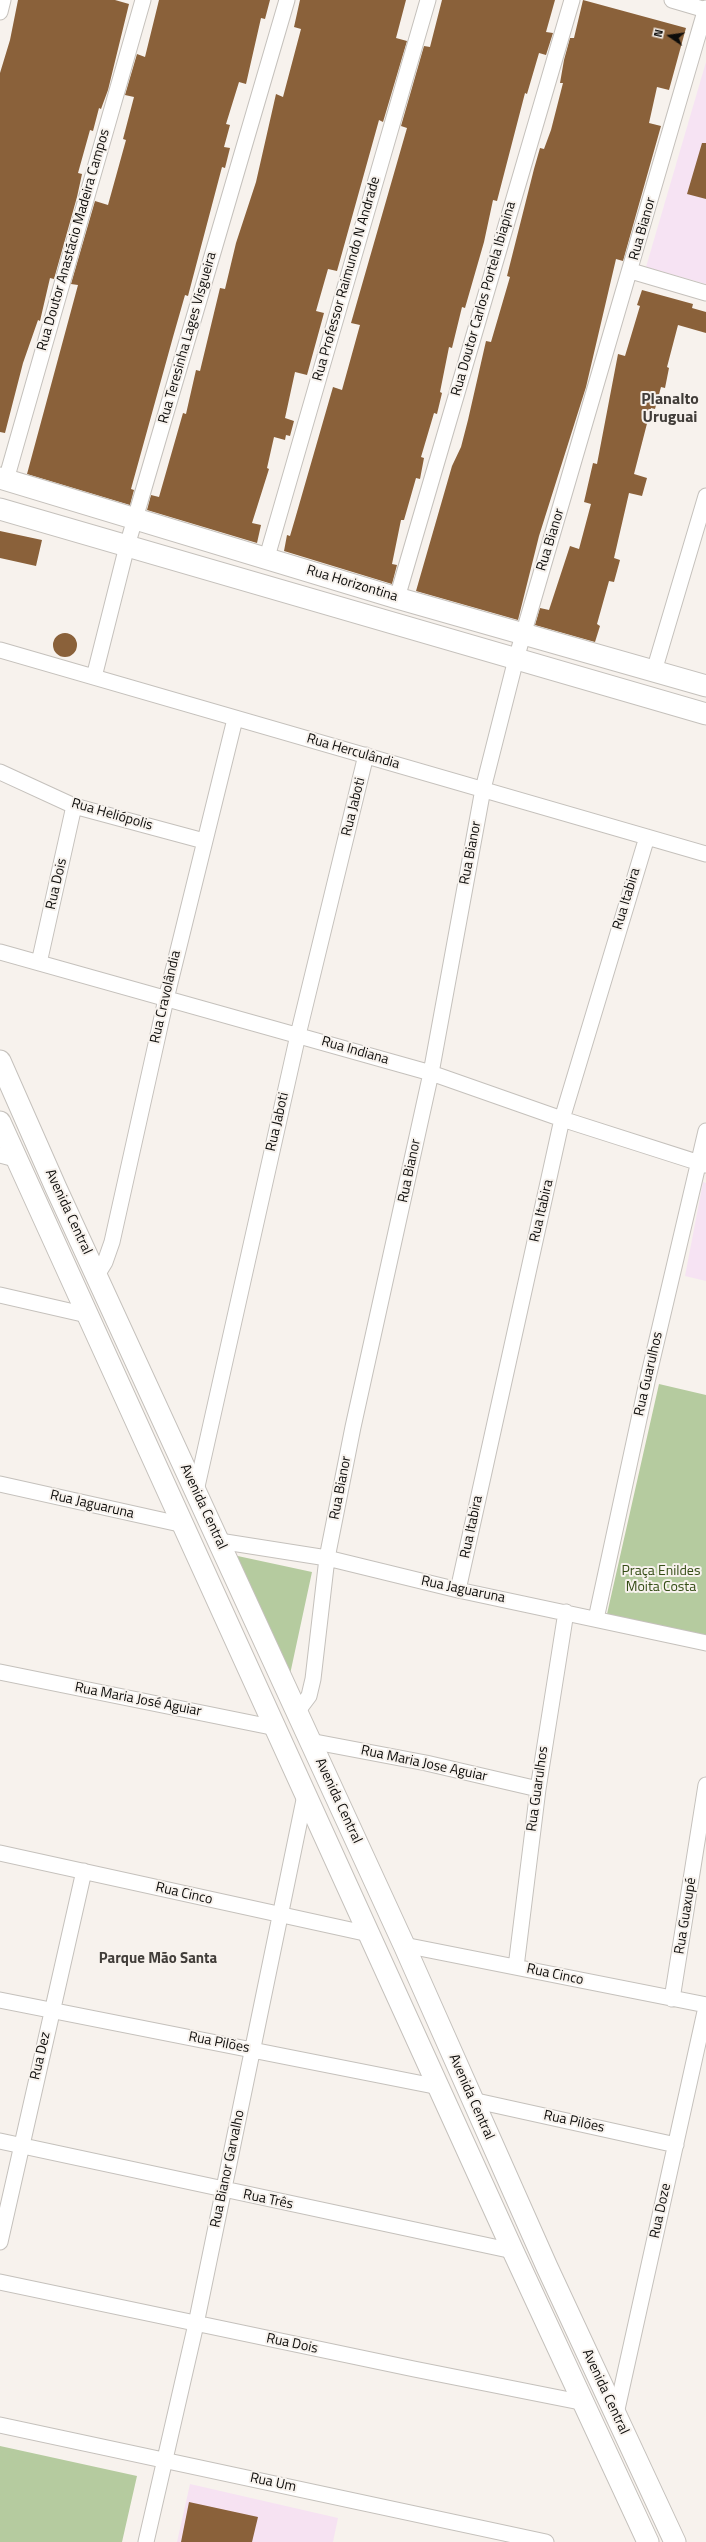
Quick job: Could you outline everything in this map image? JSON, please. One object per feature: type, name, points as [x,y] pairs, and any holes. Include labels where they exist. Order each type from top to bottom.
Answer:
[{"type":"main road","name":"Rua Horizontina","points":[[3,479],[267,557],[397,598],[706,686]]},
{"type":"main road","name":"Rua Horizontina","points":[[0,509],[706,714]]},
{"type":"main road","name":"Avenida Central","points":[[0,1061],[56,1188],[404,1945],[566,2308],[676,2542]]},
{"type":"main road","name":"Avenida Central","points":[[0,1122],[8,1157],[34,1200],[184,1525],[513,2252],[585,2403],[648,2542]]},
{"type":"main road","points":[[34,1200],[56,1188]]},
{"type":"main road","points":[[543,2317],[566,2308]]},
{"type":"street","points":[[0,12],[4,0]]},
{"type":"street","name":"Rua Doutor Anastácio Madeira Campos","points":[[3,479],[143,0]]},
{"type":"street","name":"Rua Teresinha Lages Visgueira","points":[[94,677],[127,546],[287,0]]},
{"type":"street","name":"Rua Professor Raimundo N Andrade","points":[[267,557],[428,0]]},
{"type":"street","name":"Rua Doutor Carlos Portela Ibiapina","points":[[397,598],[572,0]]},
{"type":"street","points":[[672,0],[706,9]]},
{"type":"street","name":"Rua Bianor","points":[[297,1712],[309,1696],[313,1679],[327,1558],[353,1428],[431,1073],[484,789],[523,634],[631,271],[706,9]]},
{"type":"street","points":[[631,271],[706,293]]},
{"type":"street","points":[[654,671],[706,496]]},
{"type":"street","name":"Rua Herculândia","points":[[0,650],[706,854]]},
{"type":"street","name":"Rua Cravolândia","points":[[97,1275],[105,1262],[112,1242],[166,999],[235,719]]},
{"type":"street","name":"Rua Jaboti","points":[[196,1491],[298,1035],[366,755]]},
{"type":"street","name":"Rua Heliópolis","points":[[0,772],[74,806],[204,841]]},
{"type":"street","name":"Rua Dois","points":[[39,963],[74,806]]},
{"type":"street","name":"Rua Itabira","points":[[458,1590],[562,1119],[646,837]]},
{"type":"street","name":"Rua Indiana","points":[[0,952],[431,1073],[562,1119],[702,1164]]},
{"type":"street","name":"Rua Guarulhos","points":[[596,1619],[702,1164],[706,1131]]},
{"type":"street","points":[[0,1295],[87,1315]]},
{"type":"street","name":"Rua Jaguaruna","points":[[0,1484],[184,1525]]},
{"type":"street","name":"Rua Jaguaruna","points":[[219,1541],[327,1558],[458,1590],[706,1643]]},
{"type":"street","name":"Rua Guarulhos","points":[[516,1967],[538,1789],[566,1612]]},
{"type":"street","name":"Rua Maria José Aguiar","points":[[0,1672],[276,1728]]},
{"type":"street","name":"Rua Maria Jose Aguiar","points":[[310,1741],[426,1763],[538,1789]]},
{"type":"street","name":"Rua Guaxupé","points":[[672,1999],[706,1785]]},
{"type":"street","name":"Rua Bianor Garvalho","points":[[146,2542],[196,2324],[254,2049],[279,1915],[305,1795]]},
{"type":"street","name":"Rua Cinco","points":[[0,1853],[369,1934]]},
{"type":"street","name":"Rua Dez","points":[[0,2242],[20,2145],[84,1871]]},
{"type":"street","name":"Rua Cinco","points":[[404,1945],[706,2006]]},
{"type":"street","name":"Rua Pilões","points":[[0,2000],[254,2049],[439,2087]]},
{"type":"street","name":"Rua Doze","points":[[616,2414],[706,2006]]},
{"type":"street","name":"Rua Pilões","points":[[472,2100],[676,2145]]},
{"type":"street","name":"Rua Três","points":[[0,2141],[513,2252]]},
{"type":"street","name":"Rua Dois","points":[[0,2282],[196,2324],[585,2403]]},
{"type":"street","name":"Rua Um","points":[[0,2425],[546,2542]]},
{"type":"shaded area","points":[[706,62],[706,284],[646,267]]},
{"type":"shaded area","points":[[703,1182],[706,1183],[706,1281],[685,1276]]},
{"type":"shaded area","points":[[190,2484],[338,2518],[333,2542],[177,2542]]},
{"type":"green space","name":"Praça Enildes Moita Costa","points":[[659,1384],[706,1395],[706,1636],[607,1614]]},
{"type":"green space","points":[[233,1555],[312,1572],[289,1679]]},
{"type":"green space","points":[[0,2446],[137,2476],[122,2542],[0,2542]]},
{"type":"building","points":[[18,0],[115,0],[129,4],[108,90],[101,109],[99,108],[93,131],[90,130],[78,173],[82,174],[77,197],[54,279],[50,278],[40,321],[38,320],[23,363],[5,433],[0,432],[0,73],[10,40]]},
{"type":"building","points":[[159,0],[270,0],[265,19],[261,18],[246,84],[239,82],[226,124],[230,125],[224,147],[230,148],[225,168],[222,167],[188,296],[185,295],[173,337],[131,489],[134,490],[130,505],[27,474],[78,285],[71,284],[95,201],[108,205],[126,140],[123,139],[134,97],[125,95],[137,54],[145,57]]},
{"type":"building","points":[[300,0],[406,0],[396,38],[407,41],[383,122],[379,120],[337,271],[328,269],[316,311],[324,313],[307,375],[295,372],[285,418],[294,421],[290,436],[286,435],[285,440],[274,437],[267,468],[269,469],[252,523],[261,525],[257,543],[147,510],[151,495],[159,497],[183,413],[186,414],[196,370],[200,371],[220,288],[225,289],[236,243],[256,182],[276,94],[283,97],[301,29],[294,27]]},
{"type":"building","points":[[442,0],[555,0],[546,32],[553,33],[546,55],[539,53],[527,94],[525,93],[497,201],[493,200],[484,242],[465,308],[462,307],[452,348],[449,347],[440,392],[442,393],[437,414],[434,413],[421,457],[424,458],[420,479],[416,478],[404,520],[401,520],[392,564],[397,565],[392,584],[284,551],[287,535],[290,536],[333,387],[342,390],[360,325],[351,323],[407,128],[401,126],[424,46],[430,47]]},
{"type":"building","points":[[583,0],[686,28],[669,90],[657,87],[649,123],[661,126],[623,261],[616,259],[586,387],[539,536],[518,620],[416,591],[452,466],[461,447],[486,341],[491,342],[510,277],[507,276],[534,169],[540,148],[544,149],[551,130],[563,83],[560,83],[564,60],[570,38],[574,38]]},
{"type":"building","points":[[702,143],[706,143],[706,199],[687,194]]},
{"type":"building","points":[[642,290],[693,304],[692,308],[706,312],[706,333],[678,325],[667,367],[669,368],[665,388],[661,387],[655,409],[651,408],[634,474],[647,478],[642,496],[629,493],[614,558],[620,560],[614,582],[609,581],[597,624],[600,626],[595,642],[535,625],[540,608],[549,610],[570,546],[579,549],[591,504],[584,502],[593,463],[597,464],[618,354],[625,356],[640,306],[637,305]]},
{"type":"building","points":[[0,531],[42,540],[36,566],[0,558]]},
{"type":"building","points":[[65,633],[70,634],[76,640],[76,650],[70,656],[65,657],[60,656],[54,650],[53,645],[54,640],[60,634]]},
{"type":"building","points":[[189,2502],[258,2517],[252,2542],[181,2542]]},
{"type":"district","name":"Planalto Uruguai","points":[[670,409]]},
{"type":"district","name":"Parque Mão Santa","points":[[158,1959]]}]
